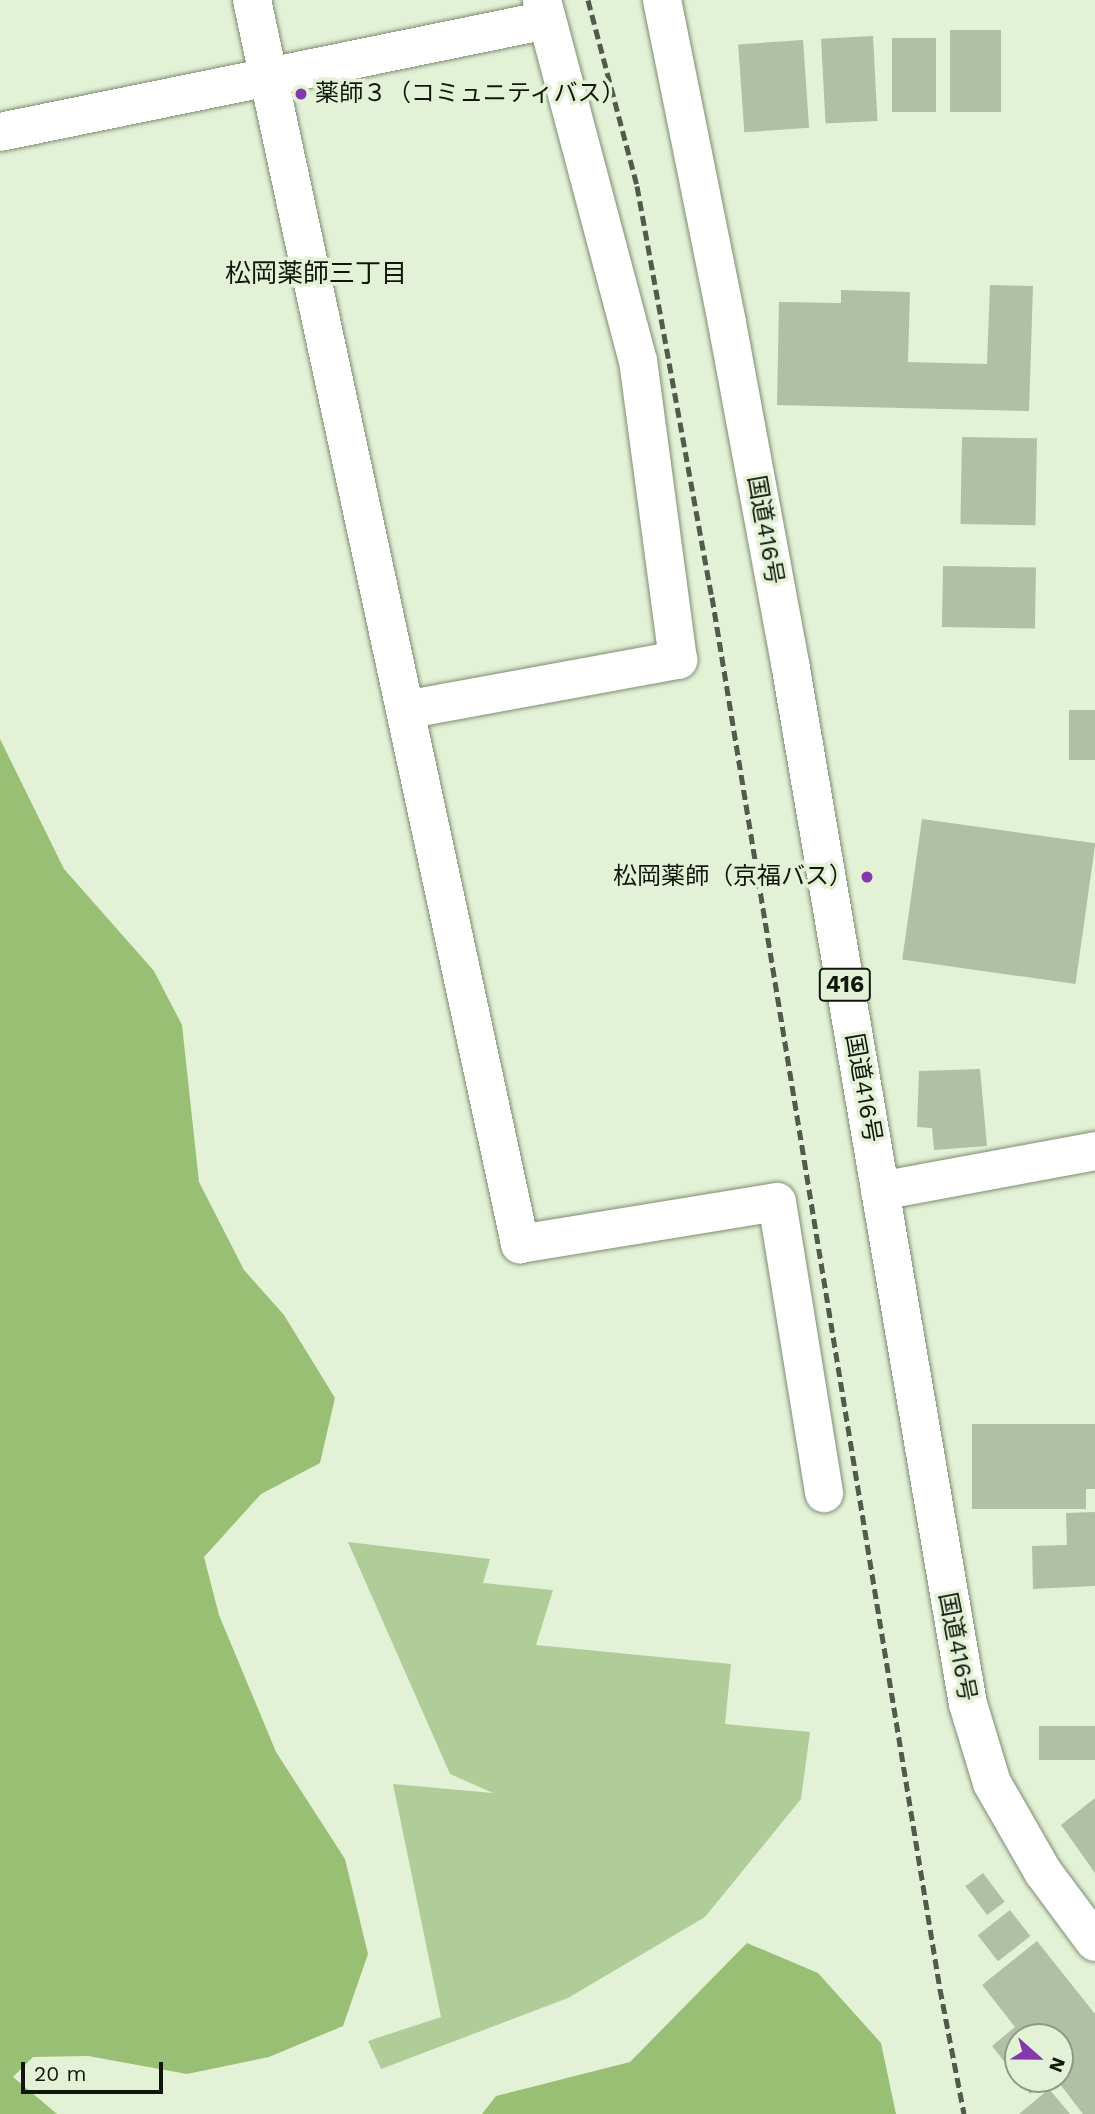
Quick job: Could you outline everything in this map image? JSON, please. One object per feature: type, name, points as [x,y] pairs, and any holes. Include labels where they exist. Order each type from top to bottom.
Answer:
[{"type":"main road","points":[[252,0],[520,1244],[777,1202],[824,1493]]},
{"type":"main road","name":"国道416号","points":[[662,0],[730,337],[790,663],[968,1704],[992,1783],[1043,1872],[1095,1942]]},
{"type":"main road","points":[[0,132],[267,75],[545,10],[638,361],[678,660],[405,710]]},
{"type":"main road","points":[[880,1191],[1095,1152]]},
{"type":"green space","points":[[0,739],[64,869],[154,971],[182,1025],[199,1182],[244,1270],[284,1315],[335,1398],[320,1463],[261,1494],[204,1557],[219,1615],[276,1752],[345,1859],[368,1954],[343,2026],[269,2057],[187,2074],[88,2056],[33,2057],[13,2077],[57,2114],[0,2114]]},
{"type":"green space","points":[[348,1542],[490,1559],[483,1583],[553,1590],[536,1645],[731,1664],[725,1724],[810,1732],[801,1799],[705,1917],[568,1998],[381,2069],[368,2041],[441,2017],[393,1784],[493,1793],[450,1774]]},
{"type":"green space","points":[[747,1943],[818,1973],[881,2043],[896,2114],[482,2114],[496,2096],[630,2062]]},
{"type":"building","points":[[950,30],[1001,30],[1001,112],[950,112]]},
{"type":"building","points":[[873,36],[877,121],[826,124],[821,39]]},
{"type":"building","points":[[892,38],[936,38],[936,112],[892,112]]},
{"type":"building","points":[[803,40],[809,128],[744,132],[738,45]]},
{"type":"building","points":[[990,285],[1033,286],[1029,411],[777,405],[779,302],[841,303],[841,290],[910,292],[908,362],[987,364]]},
{"type":"building","points":[[962,437],[1037,438],[1035,525],[960,524]]},
{"type":"building","points":[[943,566],[1036,568],[1035,629],[942,627]]},
{"type":"building","points":[[1069,710],[1095,710],[1095,760],[1069,760]]},
{"type":"building","points":[[922,819],[1095,843],[1076,984],[902,960]]},
{"type":"building","points":[[980,1069],[987,1146],[934,1150],[932,1128],[917,1127],[919,1071]]},
{"type":"building","points":[[972,1424],[1095,1424],[1095,1489],[1086,1489],[1086,1509],[972,1509]]},
{"type":"building","points":[[1095,1512],[1095,1586],[1033,1589],[1032,1546],[1067,1545],[1066,1513]]},
{"type":"building","points":[[1039,1726],[1095,1726],[1095,1760],[1039,1760]]},
{"type":"building","points":[[1095,1798],[1095,1873],[1061,1825]]},
{"type":"building","points":[[983,1873],[1005,1902],[987,1915],[965,1886]]},
{"type":"building","points":[[1010,1910],[1030,1936],[998,1961],[978,1935]]},
{"type":"building","points":[[1037,1941],[1095,2014],[1095,2114],[1083,2114],[1067,2093],[1074,2093],[1074,2023],[1012,2023],[982,1985]]},
{"type":"building","points":[[1004,2036],[1004,2061],[992,2046]]},
{"type":"building","points":[[1044,2093],[1052,2093],[1070,2114],[1019,2114]]},
{"type":"railway","points":[[588,0],[637,186],[712,597],[940,1989],[964,2114]]},
{"type":"place","name":"薬師３（コミュニティバス）","points":[[301,94]]},
{"type":"place","name":"松岡薬師（京福バス）","points":[[867,877]]},
{"type":"district","name":"松岡薬師三丁目","points":[[316,274]]}]
